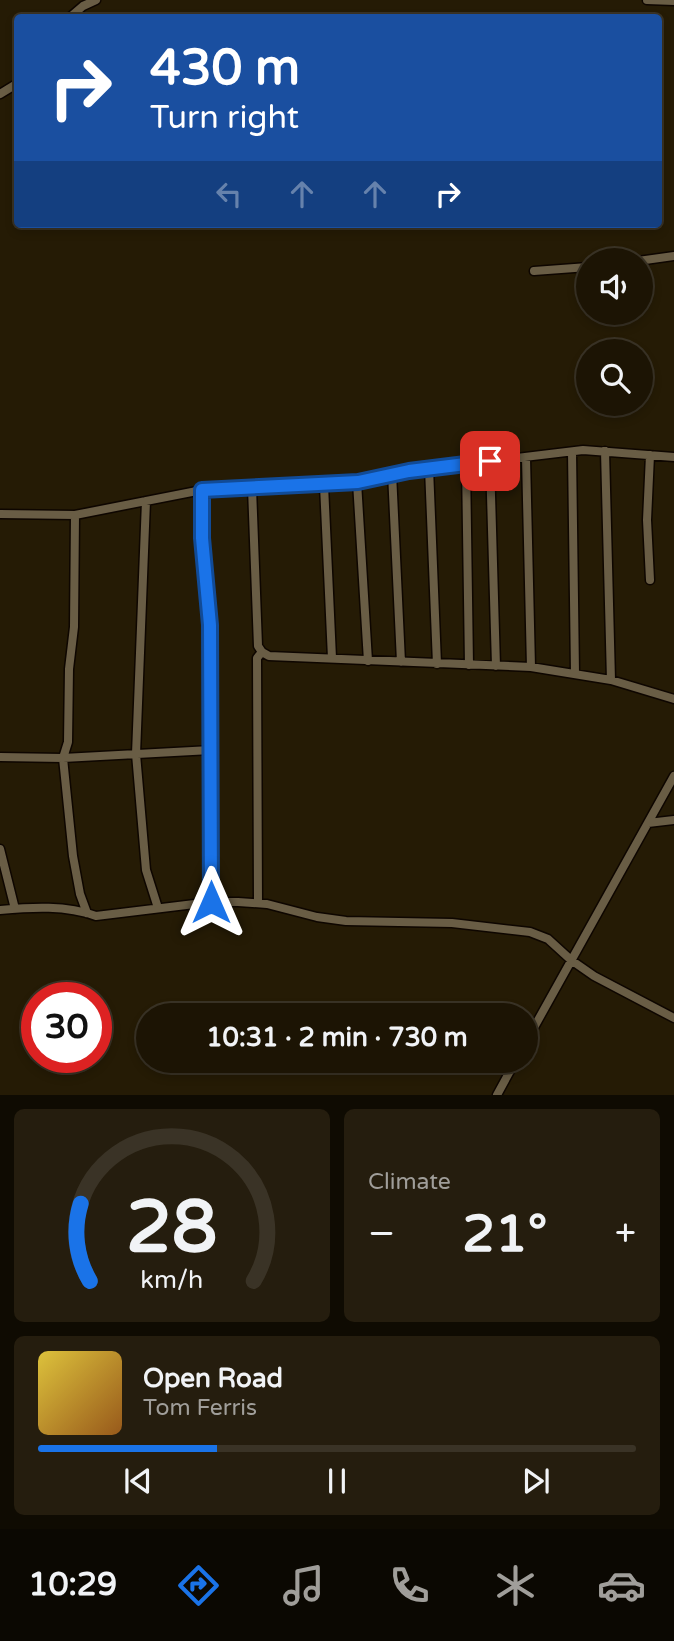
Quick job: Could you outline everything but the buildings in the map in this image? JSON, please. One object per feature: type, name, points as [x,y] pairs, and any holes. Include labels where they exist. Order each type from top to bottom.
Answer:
[{"type":"street","points":[[74,14],[96,0]]},
{"type":"street","points":[[647,0],[674,1]]},
{"type":"street","points":[[653,259],[674,256]]},
{"type":"street","points":[[534,271],[576,268]]},
{"type":"street","points":[[605,450],[611,680]]},
{"type":"street","points":[[0,514],[75,515],[202,490],[358,482],[392,473],[572,452],[605,450],[674,457]]},
{"type":"street","points":[[572,452],[575,673]]},
{"type":"street","points":[[650,454],[647,520],[650,580]]},
{"type":"street","points":[[526,457],[531,667]]},
{"type":"street","points":[[490,461],[496,666]]},
{"type":"street","points":[[466,463],[470,665]]},
{"type":"street","points":[[429,468],[437,664]]},
{"type":"street","points":[[392,473],[401,662]]},
{"type":"street","points":[[358,482],[368,661]]},
{"type":"street","points":[[324,485],[332,658]]},
{"type":"street","points":[[252,488],[258,646],[269,656],[531,667],[611,680],[674,699]]},
{"type":"street","points":[[202,490],[202,538],[210,625],[211,902]]},
{"type":"street","points":[[146,500],[135,754],[146,870],[158,908]]},
{"type":"street","points":[[75,515],[74,627],[69,669],[68,742],[63,758],[73,856],[80,894],[87,913]]},
{"type":"street","points":[[258,903],[257,658],[262,652]]},
{"type":"street","points":[[0,757],[63,758],[211,750]]},
{"type":"street","points":[[538,1020],[674,776]]},
{"type":"street","points":[[648,823],[674,820]]},
{"type":"street","points":[[0,849],[15,909]]},
{"type":"street","points":[[0,910],[40,907],[96,916],[211,902],[258,903],[338,920],[452,923],[530,932],[548,939],[594,976],[674,1018]]},
{"type":"street","points":[[496,1095],[509,1073]]},
{"type":"route","points":[[211,902],[210,625],[202,538],[202,490],[358,482],[409,471],[490,461]]}]
